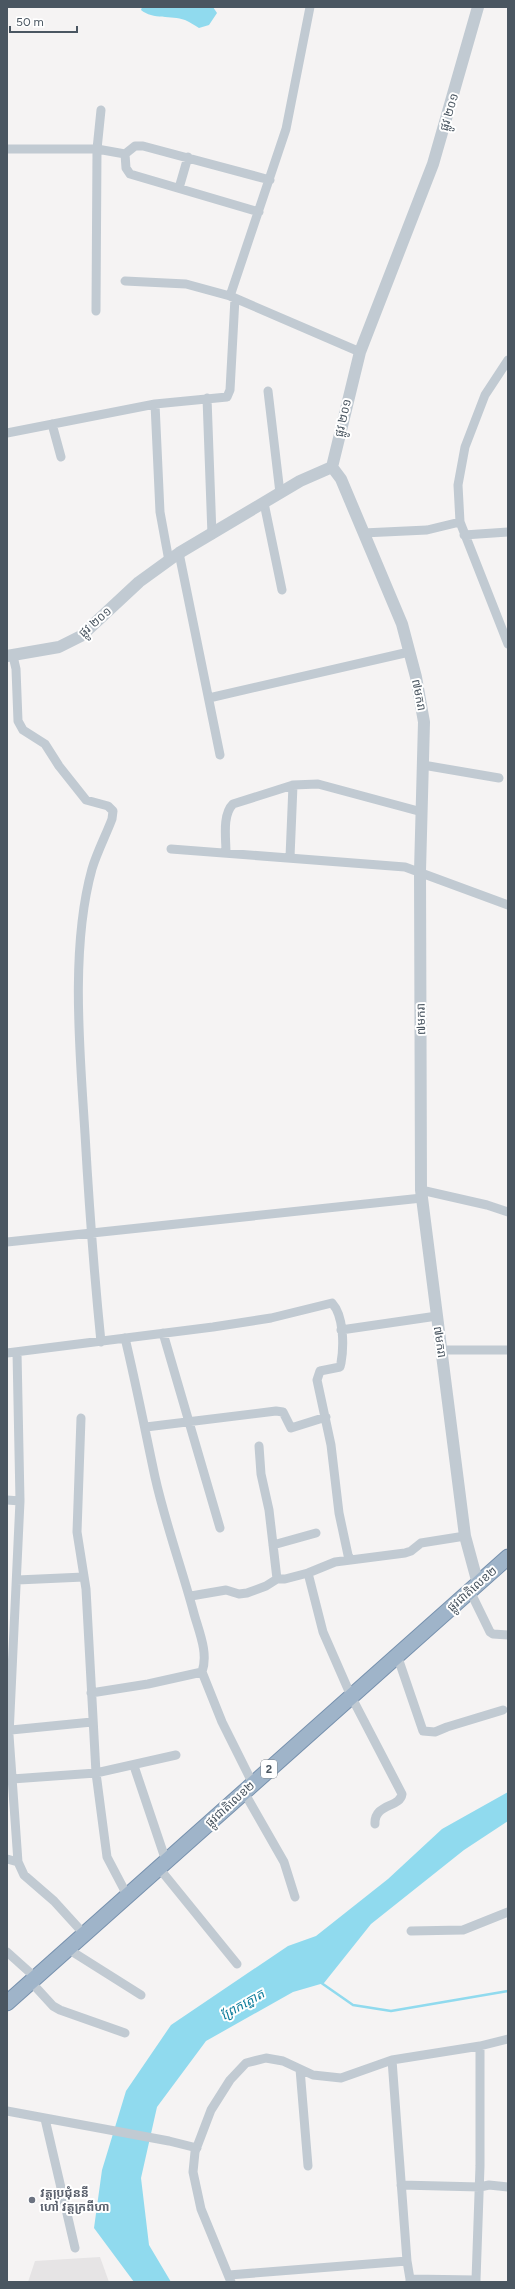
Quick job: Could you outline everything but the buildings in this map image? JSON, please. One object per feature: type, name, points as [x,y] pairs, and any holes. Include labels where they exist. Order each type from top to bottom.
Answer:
[{"type":"highway","name":"ផ្លូវជាតិលេខ២","points":[[7,2003],[508,1557]]},
{"type":"street","points":[[7,433],[155,404],[229,395],[233,297],[286,129],[310,7]]},
{"type":"street","name":"ផ្លូវ ២០១","points":[[9,655],[59,647],[81,636],[139,582],[179,553],[212,535],[300,481],[332,467],[360,352],[433,164],[478,7]]},
{"type":"street","points":[[96,311],[97,149],[101,110]]},
{"type":"street","points":[[7,149],[97,149],[125,154],[135,146],[143,146],[270,180]]},
{"type":"street","points":[[125,154],[126,168],[130,174],[259,212]]},
{"type":"street","points":[[179,188],[188,157]]},
{"type":"street","points":[[125,281],[186,284],[233,297],[360,352]]},
{"type":"street","points":[[508,360],[485,395],[465,447],[458,485],[460,522],[464,536],[508,644]]},
{"type":"street","points":[[268,391],[280,493]]},
{"type":"street","points":[[207,398],[212,535]]},
{"type":"street","points":[[155,404],[160,512],[169,561]]},
{"type":"street","points":[[52,424],[61,457]]},
{"type":"street","name":"៧មករា","points":[[332,467],[341,479],[402,624],[424,722],[420,871],[422,1194],[465,1536],[474,1587]]},
{"type":"street","points":[[264,503],[282,590]]},
{"type":"street","points":[[363,533],[427,530],[460,522]]},
{"type":"street","points":[[464,536],[508,532]]},
{"type":"street","points":[[179,553],[220,755]]},
{"type":"street","points":[[209,698],[409,652]]},
{"type":"street","points":[[9,655],[16,668],[18,721],[23,730],[45,744],[59,766],[86,800],[108,806],[112,811],[112,818],[92,868],[82,924],[80,1016],[90,1234],[101,1342]]},
{"type":"street","points":[[423,765],[499,778]]},
{"type":"street","points":[[226,853],[228,809],[233,804],[293,785],[318,784],[422,812]]},
{"type":"street","points":[[290,857],[293,785]]},
{"type":"street","points":[[171,849],[405,867],[420,871],[508,904]]},
{"type":"street","points":[[7,1242],[90,1234],[422,1194],[487,1205],[508,1212]]},
{"type":"street","points":[[7,1353],[101,1342],[163,1332],[259,1320],[332,1303],[338,1312],[341,1330],[342,1358],[340,1367],[320,1371],[318,1376],[331,1445],[339,1513],[348,1555],[352,1560]]},
{"type":"street","points":[[341,1330],[437,1316]]},
{"type":"street","points":[[163,1332],[220,1528]]},
{"type":"street","points":[[125,1338],[146,1427],[163,1510],[179,1568],[190,1596],[203,1649],[205,1663],[202,1672],[249,1788],[284,1862],[295,1897]]},
{"type":"street","points":[[441,1350],[508,1350]]},
{"type":"street","points":[[17,1352],[20,1501],[9,1733],[18,1862],[24,1876],[58,1904],[84,1934]]},
{"type":"street","points":[[146,1427],[281,1411],[291,1428],[326,1417]]},
{"type":"street","points":[[81,1418],[77,1532],[84,1577],[96,1773],[106,1857],[127,1895]]},
{"type":"street","points":[[259,1446],[261,1474],[269,1510],[277,1579]]},
{"type":"street","points":[[7,1500],[20,1501]]},
{"type":"street","points":[[273,1544],[316,1533]]},
{"type":"street","points":[[190,1596],[226,1590],[239,1594],[247,1593],[266,1586],[277,1579],[285,1579],[308,1573],[335,1562],[405,1553],[411,1551],[422,1543],[465,1536]]},
{"type":"street","points":[[308,1573],[323,1632],[351,1696],[402,1794],[398,1801],[380,1810],[375,1818],[375,1824]]},
{"type":"street","points":[[17,1580],[84,1577]]},
{"type":"street","points":[[474,1587],[490,1632],[493,1634],[508,1635]]},
{"type":"street","points":[[397,1655],[423,1731],[435,1732],[503,1710]]},
{"type":"street","points":[[91,1693],[148,1684],[202,1672]]},
{"type":"street","points":[[9,1733],[92,1722]]},
{"type":"street","points":[[12,1779],[96,1773],[134,1766],[176,1755]]},
{"type":"street","points":[[134,1766],[162,1865],[237,1964]]},
{"type":"street","points":[[7,1859],[18,1862]]},
{"type":"street","points":[[411,1931],[463,1930],[508,1912]]},
{"type":"street","points":[[68,1949],[141,1995]]},
{"type":"street","points":[[7,1952],[33,1980],[53,2006],[60,2010],[125,2033]]},
{"type":"street","points":[[407,2261],[230,2279],[199,2202],[193,2172],[196,2148],[212,2110],[230,2080],[246,2063],[266,2058],[283,2061],[312,2075],[341,2078],[392,2060],[480,2046],[508,2039]]},
{"type":"street","points":[[392,2060],[407,2261],[410,2280],[476,2281],[480,2187],[480,2046]]},
{"type":"street","points":[[300,2069],[308,2166]]},
{"type":"street","points":[[7,2111],[102,2130],[169,2141],[196,2148]]},
{"type":"street","points":[[45,2119],[75,2248]]},
{"type":"street","points":[[401,2185],[480,2187],[489,2185],[508,2187]]},
{"type":"shaded area","points":[[100,2257],[109,2282],[28,2282],[35,2261]]},
{"type":"water","points":[[142,7],[213,7],[217,13],[209,25],[199,28],[185,20],[151,15],[141,10]]},
{"type":"water","name":"ព្រែកត្នោត","points":[[508,1792],[508,1821],[464,1850],[371,1924],[324,1983],[293,1992],[206,2041],[157,2107],[141,2178],[149,2245],[171,2282],[134,2282],[94,2228],[102,2170],[126,2091],[171,2025],[288,1946],[316,1936],[388,1879],[442,1829]]},
{"type":"waterway","points":[[320,1982],[353,2005],[391,2011],[508,1991]]},
{"type":"place","name":"វត្តប្រជុំននី ហៅ វត្តក្រពីហា","points":[[32,2200]]}]
